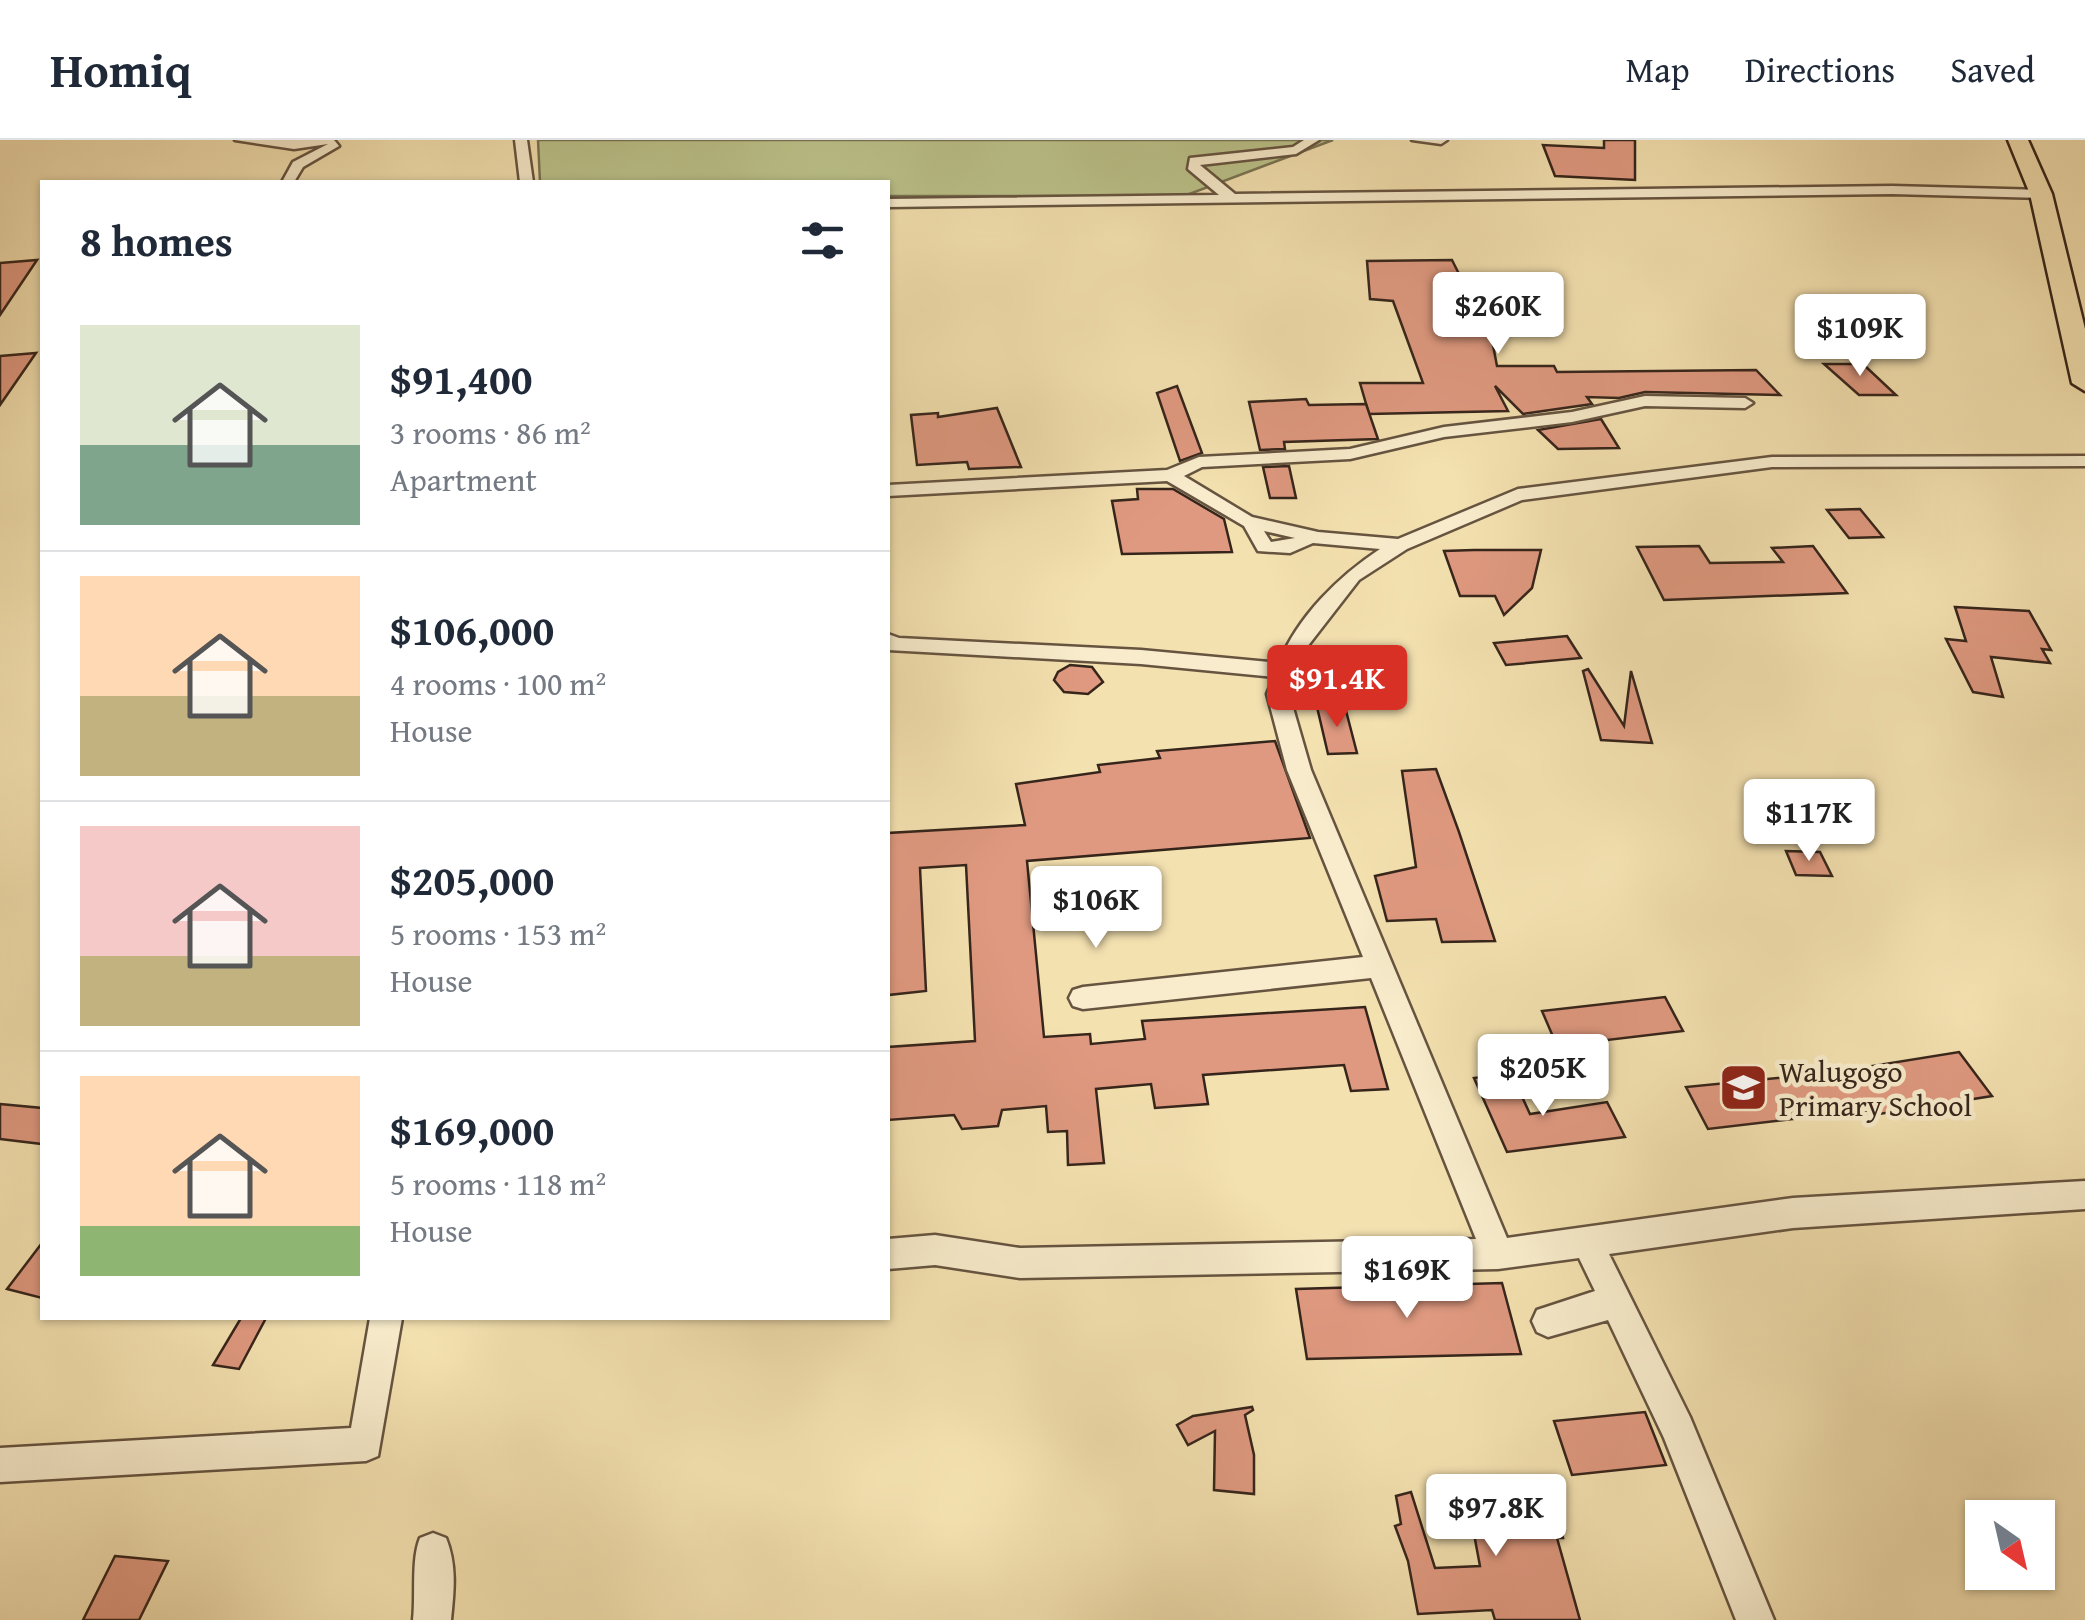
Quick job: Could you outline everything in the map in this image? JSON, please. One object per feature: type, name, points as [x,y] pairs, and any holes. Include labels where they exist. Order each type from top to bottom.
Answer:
[{"type":"main road","points":[[2018,140],[2041,194],[2078,319],[2085,383]]},
{"type":"street","points":[[296,167],[274,154],[247,158],[247,141],[294,145],[328,140]]},
{"type":"street","points":[[289,180],[296,167],[341,140]]},
{"type":"street","points":[[521,140],[528,180]]},
{"type":"street","points":[[1233,200],[1195,170],[1195,161],[1296,150],[1313,140]]},
{"type":"street","points":[[1418,140],[1441,140]]},
{"type":"street","points":[[890,203],[1892,190],[2041,194]]},
{"type":"street","points":[[890,490],[1170,476],[1200,462],[1350,454],[1444,432],[1572,417],[1645,402],[1745,403]]},
{"type":"street","points":[[1498,1254],[1299,770],[1278,694],[1297,645],[1352,576],[1400,546],[1518,495],[1772,462],[2085,460]]},
{"type":"street","points":[[1170,476],[1253,522],[1256,536],[1266,548],[1287,549],[1302,544],[1310,535],[1400,546]]},
{"type":"street","points":[[890,642],[996,652],[1146,657],[1226,668],[1287,671]]},
{"type":"street","points":[[1083,998],[1380,966]]},
{"type":"street","points":[[890,1254],[936,1250],[1038,1264],[1498,1254],[1793,1214],[2085,1196]]},
{"type":"street","points":[[1587,1241],[1678,1429],[1755,1620]]},
{"type":"street","points":[[1548,1321],[1616,1301]]},
{"type":"street","points":[[0,1465],[366,1444],[386,1320]]},
{"type":"street","points":[[432,1620],[436,1584],[433,1552]]},
{"type":"green space","points":[[538,140],[1333,140],[1184,196],[890,196],[890,180],[540,180]]},
{"type":"building","points":[[1604,140],[1635,140],[1635,180],[1555,176],[1543,145],[1604,148]]},
{"type":"building","points":[[37,260],[0,315],[0,263]]},
{"type":"building","points":[[1452,260],[1492,340],[1497,366],[1554,366],[1557,372],[1756,370],[1780,395],[1645,392],[1619,398],[1587,397],[1592,404],[1523,414],[1495,386],[1508,411],[1369,414],[1360,383],[1423,383],[1393,301],[1370,299],[1367,261]]},
{"type":"building","points":[[36,353],[0,405],[0,356]]},
{"type":"building","points":[[1824,364],[1863,364],[1896,395],[1859,395]]},
{"type":"building","points":[[1177,386],[1202,453],[1180,461],[1157,393]]},
{"type":"building","points":[[1306,399],[1309,405],[1366,404],[1378,439],[1284,442],[1285,449],[1260,450],[1249,402]]},
{"type":"building","points":[[997,408],[1021,467],[969,469],[967,462],[917,465],[911,415],[938,413],[938,417]]},
{"type":"building","points":[[1601,419],[1619,448],[1558,449],[1538,430]]},
{"type":"building","points":[[1289,466],[1296,498],[1270,498],[1263,467]]},
{"type":"building","points":[[1137,489],[1173,489],[1224,519],[1232,552],[1122,554],[1112,501],[1138,499]]},
{"type":"building","points":[[1860,509],[1883,537],[1849,538],[1827,510]]},
{"type":"building","points":[[1699,546],[1710,563],[1783,562],[1772,548],[1813,546],[1847,593],[1664,600],[1637,547]]},
{"type":"building","points":[[1541,550],[1532,588],[1504,615],[1495,596],[1460,596],[1444,551]]},
{"type":"building","points":[[1955,607],[2029,611],[2051,650],[2042,649],[2050,663],[1991,657],[2003,697],[1973,692],[1946,639],[1966,641]]},
{"type":"building","points":[[1567,636],[1581,658],[1506,665],[1494,643]]},
{"type":"building","points":[[1070,665],[1092,667],[1103,682],[1088,694],[1064,692],[1054,680],[1058,672]]},
{"type":"building","points":[[1588,669],[1624,726],[1631,671],[1652,743],[1601,740],[1583,671]]},
{"type":"building","points":[[1317,707],[1345,707],[1357,753],[1328,754]]},
{"type":"building","points":[[1275,741],[1310,838],[1027,861],[1044,1037],[1090,1034],[1091,1044],[1145,1039],[1142,1021],[1365,1007],[1388,1089],[1351,1091],[1344,1065],[1203,1075],[1208,1104],[1155,1108],[1151,1084],[1096,1089],[1104,1163],[1068,1165],[1067,1131],[1048,1132],[1046,1106],[1002,1110],[998,1126],[962,1129],[954,1115],[890,1120],[890,1047],[975,1041],[966,865],[920,868],[926,991],[890,995],[890,833],[1025,825],[1016,784],[1100,772],[1098,765],[1160,758],[1157,751]]},
{"type":"building","points":[[1436,769],[1495,941],[1442,942],[1436,919],[1387,921],[1375,876],[1416,867],[1402,771]]},
{"type":"building","points":[[1786,851],[1820,852],[1832,876],[1796,875]]},
{"type":"building","points":[[1665,997],[1683,1031],[1557,1046],[1542,1011]]},
{"type":"building","points":[[1959,1052],[1992,1096],[1873,1115],[1870,1110],[1708,1129],[1686,1087],[1829,1073]]},
{"type":"building","points":[[1511,1073],[1530,1114],[1607,1102],[1625,1137],[1507,1152],[1474,1078]]},
{"type":"building","points":[[0,1104],[40,1108],[40,1144],[0,1139]]},
{"type":"building","points":[[40,1246],[40,1297],[7,1289]]},
{"type":"building","points":[[1502,1283],[1521,1354],[1307,1359],[1296,1289]]},
{"type":"building","points":[[240,1320],[265,1320],[239,1369],[213,1365]]},
{"type":"building","points":[[1252,1407],[1245,1415],[1254,1455],[1254,1494],[1214,1490],[1215,1431],[1188,1445],[1177,1425],[1193,1416]]},
{"type":"building","points":[[1645,1412],[1666,1465],[1572,1475],[1554,1421]]},
{"type":"building","points":[[1465,1486],[1553,1489],[1563,1538],[1557,1538],[1580,1620],[1495,1620],[1492,1610],[1418,1614],[1408,1561],[1395,1526],[1401,1524],[1396,1496],[1411,1492],[1435,1568],[1480,1566]]},
{"type":"building","points":[[115,1556],[168,1561],[139,1620],[83,1620]]},
{"type":"place","name":"Walugogo Primary School","points":[[1744,1088]]}]
